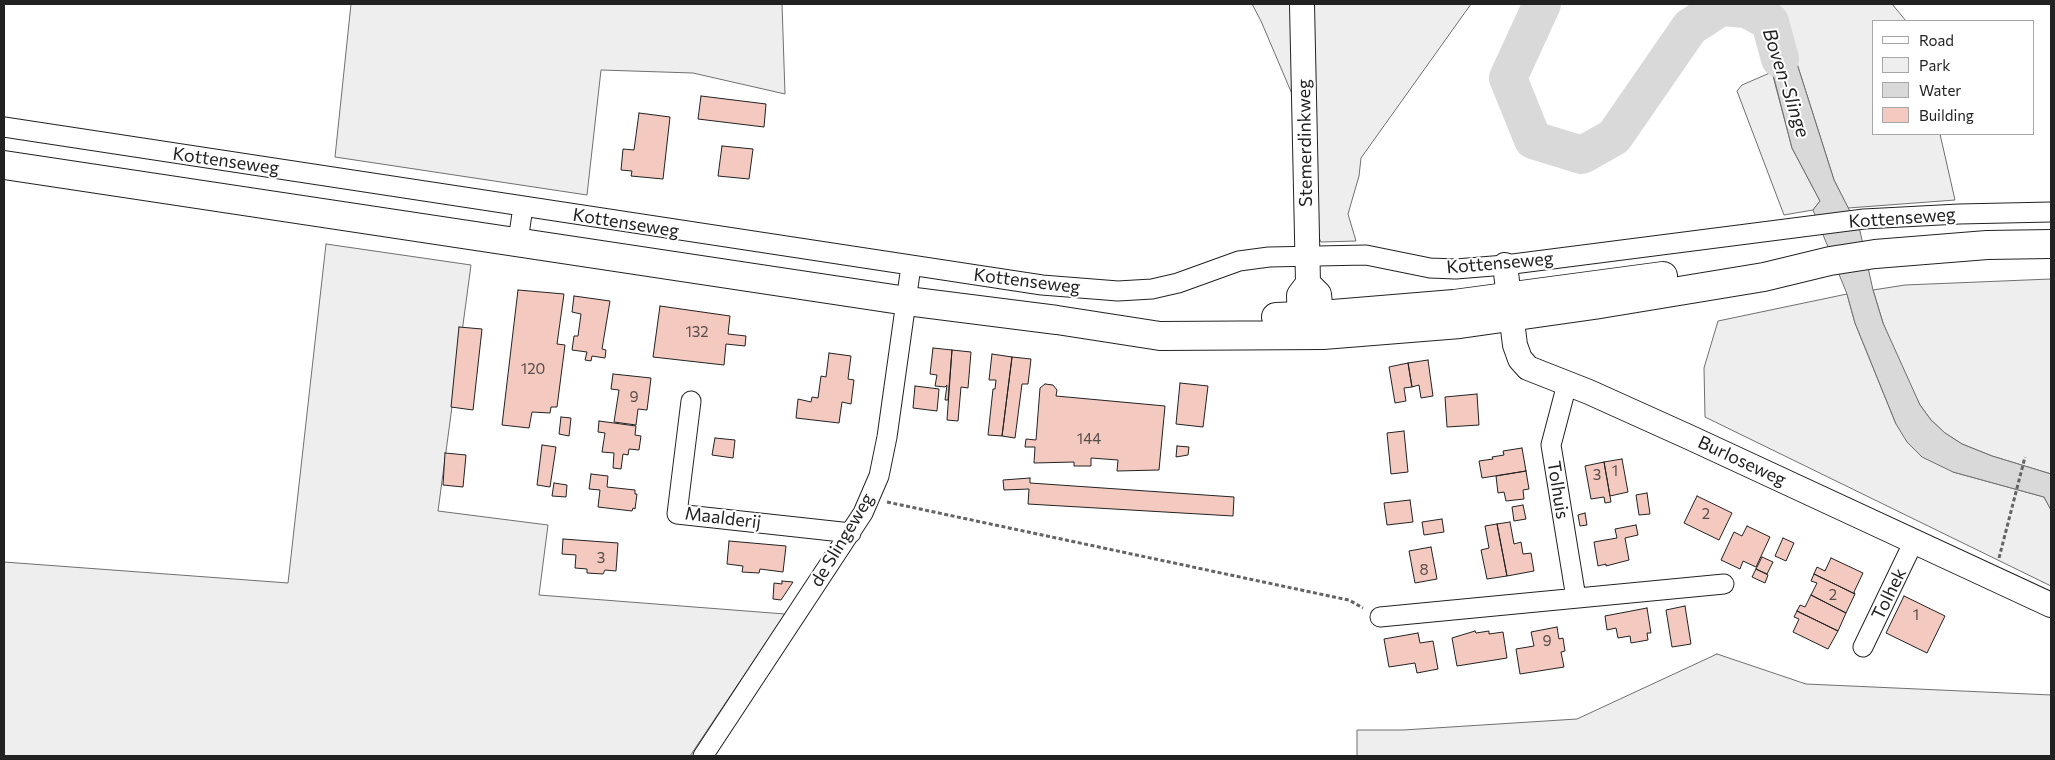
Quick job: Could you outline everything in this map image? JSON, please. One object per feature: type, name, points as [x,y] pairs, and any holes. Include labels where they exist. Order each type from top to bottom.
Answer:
[{"type":"main road","name":"Kottenseweg","points":[[4,165],[906,301],[1057,320],[1311,325],[1402,309],[1510,307],[1776,262],[1830,261],[1875,254],[1987,245],[2051,244]]},
{"type":"street","name":"Stemerdinkweg","points":[[1302,4],[1308,283],[1319,294],[1311,325]]},
{"type":"street","name":"Kottenseweg","points":[[4,127],[911,266],[1042,285],[1118,291],[1152,289],[1178,283],[1239,261],[1269,257],[1366,255],[1430,268],[1505,265],[1864,219],[2051,212]]},
{"type":"street","points":[[518,241],[523,207]]},
{"type":"street","name":"Burloseweg","points":[[1505,265],[1515,345],[1520,359],[1528,368],[1683,434],[2051,605]]},
{"type":"street","name":"de Slingeweg","points":[[703,756],[851,533],[863,513],[879,476],[887,437],[911,266]]},
{"type":"street","name":"Tolhuis","points":[[1567,384],[1551,445],[1576,598]]},
{"type":"street","name":"Maalderij","points":[[691,401],[677,514],[851,533]]},
{"type":"street","name":"Tolhek","points":[[1863,647],[1914,541]]},
{"type":"street","points":[[1380,617],[1724,584]]},
{"type":"path","points":[[1994,578],[2025,457]]},
{"type":"path","points":[[870,497],[904,507],[1349,600],[1380,617]]},
{"type":"green space","points":[[351,4],[782,4],[785,94],[693,73],[601,70],[587,195],[335,157]]},
{"type":"green space","points":[[1252,4],[1291,4],[1292,94],[1261,21]]},
{"type":"green space","points":[[1312,4],[1471,4],[1361,158],[1359,176],[1348,214],[1356,241],[1321,242],[1315,230]]},
{"type":"green space","points":[[1778,4],[1892,4],[1905,20],[1872,20],[1872,135],[1940,135],[1955,200],[1848,208],[1834,180]]},
{"type":"green space","points":[[1772,72],[1792,148],[1820,201],[1813,210],[1784,215],[1737,91],[1742,85]]},
{"type":"green space","points":[[326,244],[471,265],[438,511],[548,525],[539,595],[785,614],[690,756],[4,756],[4,562],[288,583]]},
{"type":"green space","points":[[2051,279],[2051,474],[1992,456],[1962,444],[1945,433],[1931,420],[1920,405],[1908,382],[1883,323],[1873,290],[1905,285]]},
{"type":"green space","points":[[1847,294],[1855,323],[1896,424],[1953,472],[2044,497],[2051,510],[2051,586],[1705,417],[1704,368],[1718,321]]},
{"type":"green space","points":[[1717,654],[1806,684],[2051,695],[2051,756],[1357,756],[1357,730],[1403,730],[1577,719]]},
{"type":"water","points":[[1755,4],[1778,4],[1834,180],[1860,231],[1873,290],[1883,323],[1920,405],[1931,420],[1945,433],[1962,444],[1992,456],[2051,474],[2051,510],[2044,497],[1953,472],[1922,457],[1907,442],[1896,424],[1855,323],[1847,294],[1813,210],[1820,201],[1792,148]]},
{"type":"building","points":[[701,96],[766,104],[764,127],[698,119]]},
{"type":"building","points":[[639,113],[670,117],[663,179],[631,176],[632,171],[621,170],[623,149],[634,150]]},
{"type":"building","points":[[722,146],[753,149],[749,179],[718,176]]},
{"type":"building","points":[[518,290],[564,294],[557,344],[565,345],[557,407],[551,407],[550,413],[532,412],[529,428],[502,425]]},
{"type":"building","points":[[574,296],[610,301],[602,349],[606,350],[605,358],[592,356],[591,361],[585,360],[587,352],[572,350],[574,336],[578,336],[581,314],[572,312]]},
{"type":"building","points":[[660,306],[730,316],[728,334],[746,336],[745,346],[726,344],[724,365],[653,357]]},
{"type":"building","points":[[459,327],[482,329],[473,410],[451,407]]},
{"type":"building","points":[[933,348],[952,350],[948,400],[945,400],[947,385],[945,387],[935,386],[937,375],[930,374]]},
{"type":"building","points":[[952,350],[971,352],[968,388],[961,387],[958,421],[947,420]]},
{"type":"building","points":[[829,353],[851,356],[848,379],[854,380],[851,404],[842,402],[839,423],[796,418],[798,399],[811,402],[812,397],[818,398],[821,376],[826,377]]},
{"type":"building","points":[[992,354],[1012,357],[1002,436],[988,435],[993,389],[995,389],[996,380],[989,380]]},
{"type":"building","points":[[1012,357],[1031,359],[1028,384],[1022,384],[1015,438],[1002,436]]},
{"type":"building","points":[[1428,360],[1433,396],[1421,398],[1419,385],[1412,387],[1408,363]]},
{"type":"building","points":[[1408,363],[1412,387],[1404,388],[1406,401],[1395,403],[1389,367]]},
{"type":"building","points":[[613,374],[651,378],[647,410],[638,409],[636,425],[614,422],[619,390],[611,389]]},
{"type":"building","points":[[1180,383],[1208,386],[1203,427],[1176,424]]},
{"type":"building","points":[[1045,384],[1053,385],[1057,390],[1056,396],[1165,406],[1159,470],[1117,471],[1118,460],[1091,458],[1091,466],[1074,466],[1074,462],[1034,463],[1035,447],[1025,447],[1026,439],[1036,440],[1040,388]]},
{"type":"building","points":[[915,386],[939,389],[937,411],[913,408]]},
{"type":"building","points":[[1477,394],[1479,425],[1447,427],[1445,397]]},
{"type":"building","points":[[561,417],[571,418],[569,436],[559,434]]},
{"type":"building","points":[[599,421],[636,426],[635,435],[641,436],[639,450],[629,449],[628,455],[623,454],[621,469],[613,468],[614,453],[602,452],[605,433],[598,432]]},
{"type":"building","points":[[1404,431],[1408,472],[1391,474],[1387,433]]},
{"type":"building","points":[[715,438],[735,440],[733,458],[712,455]]},
{"type":"building","points":[[542,445],[556,447],[550,487],[537,485]]},
{"type":"building","points":[[1177,446],[1189,447],[1188,455],[1176,457]]},
{"type":"building","points":[[1522,448],[1526,471],[1482,478],[1479,461],[1504,455],[1503,451]]},
{"type":"building","points":[[445,453],[466,455],[463,487],[443,485]]},
{"type":"building","points":[[1622,459],[1628,492],[1610,496],[1604,462]]},
{"type":"building","points":[[1604,462],[1611,502],[1605,503],[1604,497],[1591,499],[1585,466]]},
{"type":"building","points":[[1526,471],[1529,489],[1523,490],[1524,499],[1506,501],[1504,492],[1498,493],[1496,476]]},
{"type":"building","points":[[591,474],[608,476],[607,487],[635,490],[635,494],[637,494],[635,509],[633,508],[632,511],[598,507],[600,490],[589,489]]},
{"type":"building","points":[[1030,478],[1030,483],[1234,497],[1233,516],[1028,504],[1029,489],[1004,490],[1003,480]]},
{"type":"building","points":[[554,483],[567,485],[566,497],[552,496]]},
{"type":"building","points":[[1647,493],[1650,514],[1639,515],[1636,495]]},
{"type":"building","points":[[1697,496],[1732,513],[1719,540],[1684,523]]},
{"type":"building","points":[[1410,500],[1413,522],[1387,525],[1384,503]]},
{"type":"building","points":[[1523,505],[1526,519],[1514,521],[1512,507]]},
{"type":"building","points":[[1585,513],[1587,525],[1580,526],[1578,515]]},
{"type":"building","points":[[1442,519],[1444,532],[1424,535],[1422,522]]},
{"type":"building","points":[[1510,522],[1514,544],[1521,542],[1523,554],[1531,553],[1534,571],[1507,576],[1497,524]]},
{"type":"building","points":[[1497,524],[1507,576],[1487,579],[1481,550],[1489,548],[1485,526]]},
{"type":"building","points":[[1636,525],[1638,535],[1625,538],[1629,560],[1606,566],[1606,564],[1598,566],[1594,542],[1617,538],[1615,529]]},
{"type":"building","points":[[1747,526],[1770,537],[1756,567],[1743,561],[1740,569],[1721,560],[1734,532],[1742,536]]},
{"type":"building","points":[[1783,538],[1794,543],[1786,561],[1775,556]]},
{"type":"building","points":[[563,539],[618,543],[616,571],[605,570],[603,574],[587,573],[587,569],[575,568],[576,555],[562,554]]},
{"type":"building","points":[[729,541],[786,546],[783,572],[760,569],[759,573],[742,572],[743,566],[727,564]]},
{"type":"building","points":[[1431,547],[1437,579],[1415,583],[1409,551]]},
{"type":"building","points":[[1762,557],[1773,562],[1767,574],[1756,569]]},
{"type":"building","points":[[1831,558],[1863,573],[1854,592],[1855,594],[1814,574],[1817,567],[1825,571]]},
{"type":"building","points":[[1756,569],[1768,575],[1765,583],[1752,577]]},
{"type":"building","points":[[1814,574],[1855,594],[1846,613],[1811,595],[1817,583],[1811,581]]},
{"type":"building","points":[[782,581],[793,582],[781,600],[773,599],[774,583],[782,584]]},
{"type":"building","points":[[1811,595],[1846,613],[1838,631],[1797,611],[1800,605],[1805,607]]},
{"type":"building","points":[[1904,596],[1945,616],[1927,653],[1886,633]]},
{"type":"building","points":[[1685,606],[1691,644],[1672,647],[1666,610]]},
{"type":"building","points":[[1647,608],[1651,633],[1647,633],[1648,640],[1631,643],[1630,636],[1618,638],[1616,628],[1607,630],[1605,616]]},
{"type":"building","points":[[1797,611],[1838,631],[1828,649],[1793,632],[1799,619],[1794,617]]},
{"type":"building","points":[[1557,627],[1559,639],[1563,638],[1565,651],[1561,652],[1564,667],[1520,674],[1516,649],[1534,646],[1531,632]]},
{"type":"building","points":[[1475,631],[1476,633],[1489,631],[1489,634],[1503,632],[1507,658],[1457,666],[1452,638]]},
{"type":"building","points":[[1418,633],[1420,643],[1433,641],[1438,669],[1417,673],[1415,663],[1389,667],[1384,639]]},
{"type":"waterway","name":"Boven-Slinge","points":[[1542,4],[1508,78],[1533,140],[1582,155],[1614,137],[1690,27],[1721,7],[1747,9],[1770,22],[1780,59]]}]
